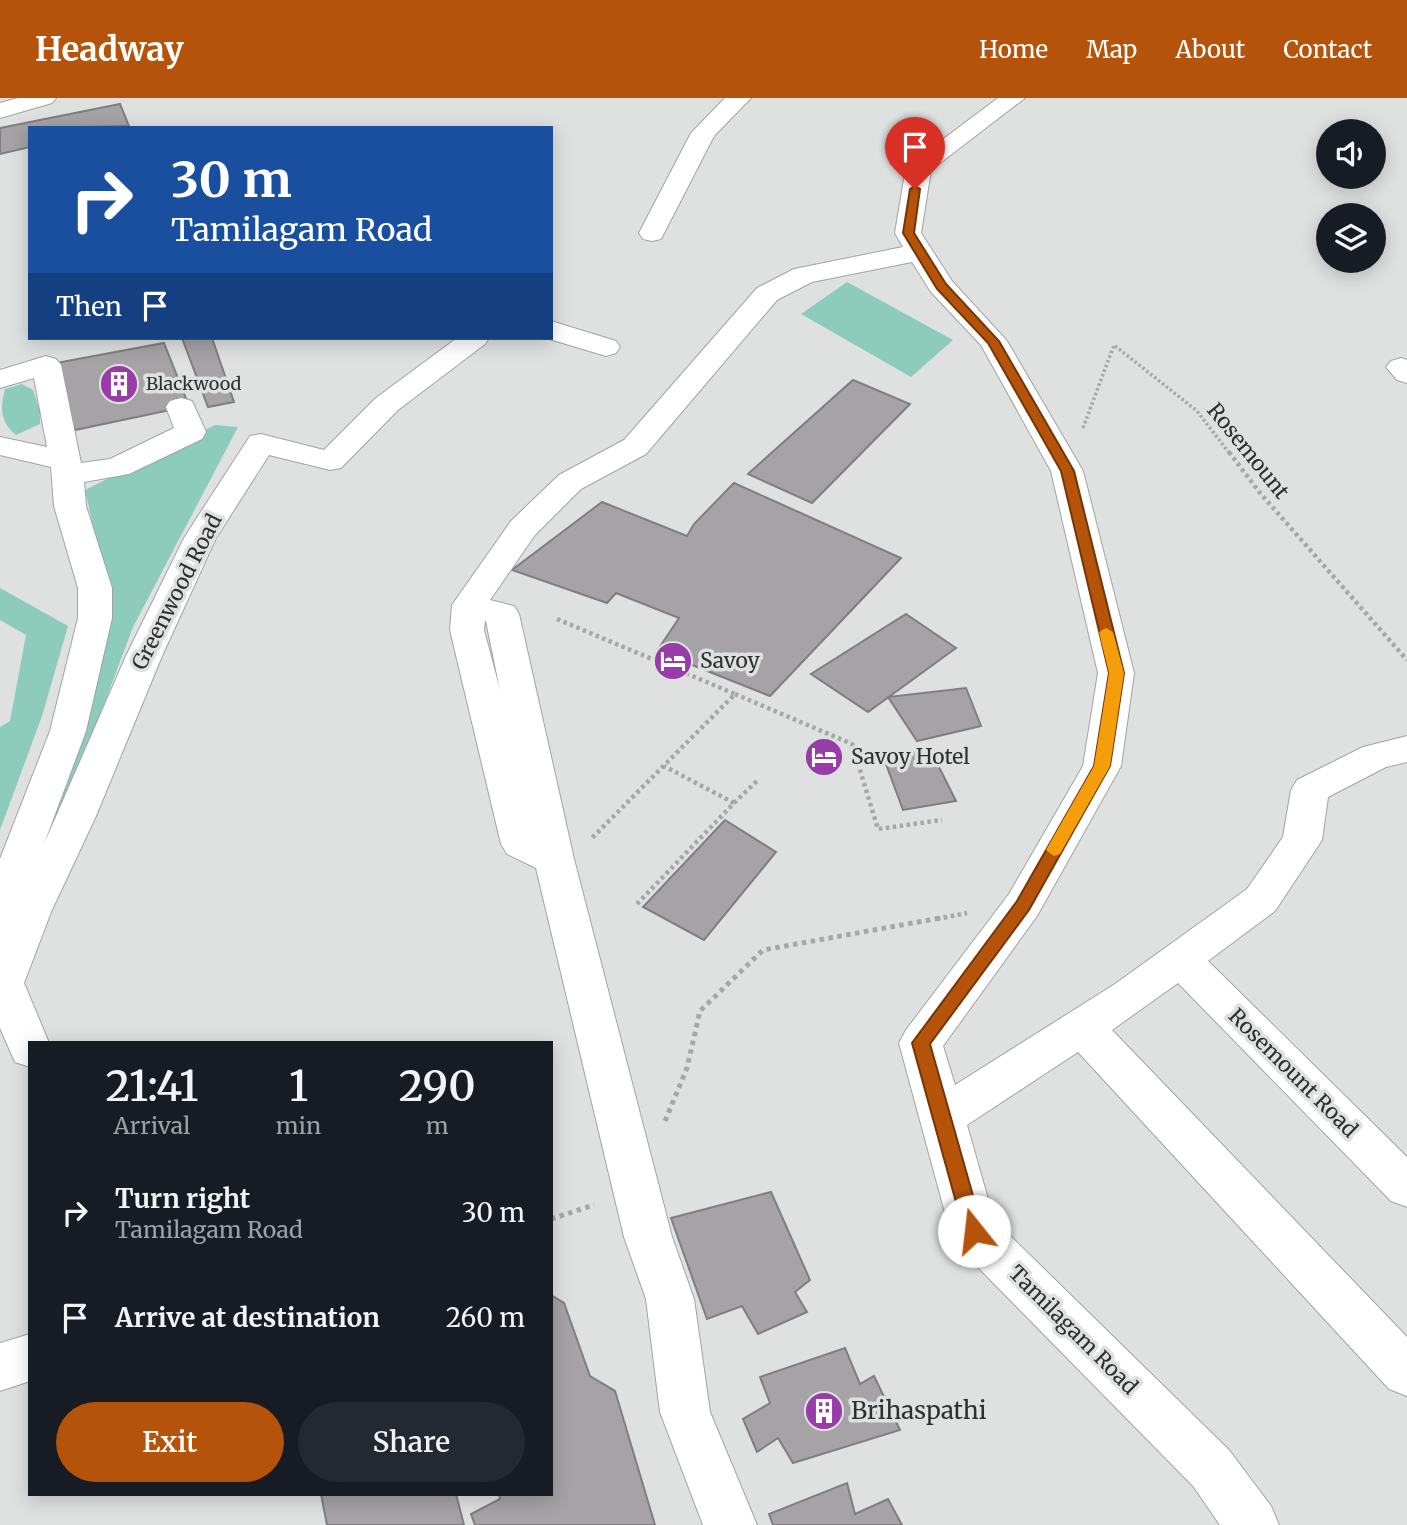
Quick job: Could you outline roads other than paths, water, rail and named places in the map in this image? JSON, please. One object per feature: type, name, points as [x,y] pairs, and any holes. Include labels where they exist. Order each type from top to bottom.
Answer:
[{"type":"street","points":[[0,111],[44,98]]},
{"type":"street","points":[[652,233],[703,133],[739,98]]},
{"type":"street","name":"Tamilagam Road","points":[[1013,98],[919,167],[908,233],[941,286],[993,341],[1067,471],[1116,673],[1102,766],[1028,897],[921,1043],[974,1231],[1211,1468],[1252,1525]]},
{"type":"street","points":[[730,1525],[685,1412],[670,1299],[648,1237],[555,866],[521,844],[467,630],[470,605],[523,527],[570,482],[635,447],[767,294],[804,275],[920,251]]},
{"type":"street","points":[[553,331],[606,347]]},
{"type":"street","name":"Greenwood Road","points":[[4,986],[31,912],[77,816],[144,656],[200,538],[261,443],[330,461],[387,404],[472,340]]},
{"type":"street","points":[[0,379],[46,365],[67,468],[70,506],[95,588],[96,618],[68,732],[29,830],[11,886],[4,986],[28,1044]]},
{"type":"street","points":[[0,446],[67,468],[118,467],[191,432],[181,407]]},
{"type":"street","points":[[942,1117],[1082,1027],[1261,900],[1302,840],[1310,790],[1376,756],[1407,749]]},
{"type":"street","name":"Rosemount Road","points":[[1180,959],[1407,1187]]},
{"type":"street","points":[[1082,1027],[1407,1373]]},
{"type":"street","points":[[0,1367],[28,1358]]},
{"type":"place","name":"Blackwood","points":[[119,384]]},
{"type":"place","name":"Savoy","points":[[673,661]]},
{"type":"place","name":"Savoy Hotel","points":[[824,757]]},
{"type":"place","name":"Brihaspathi","points":[[824,1411]]}]
